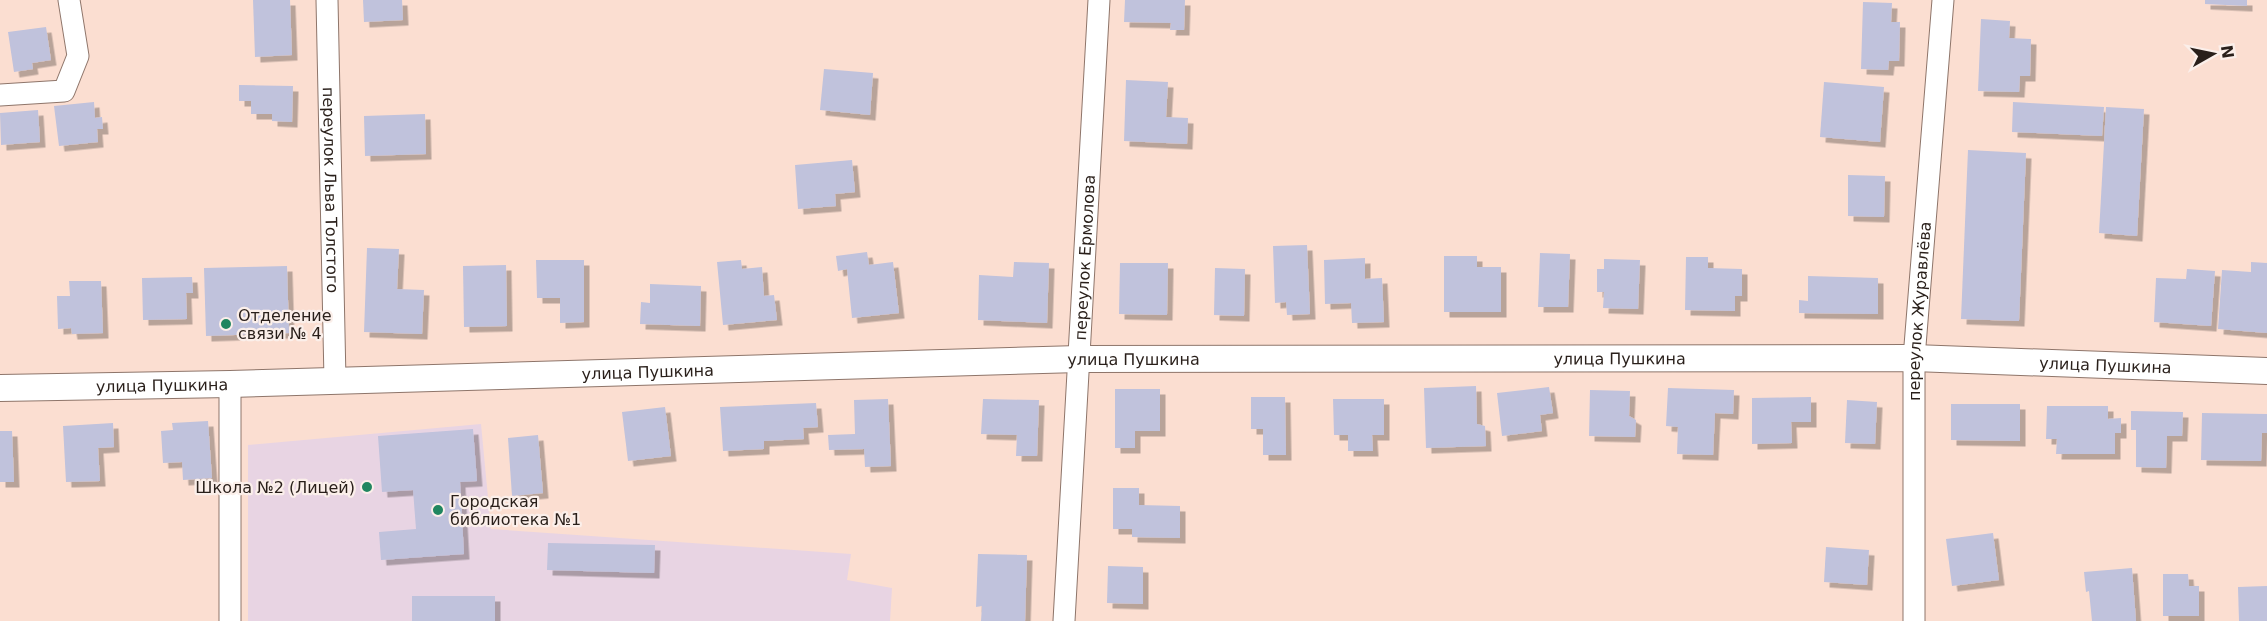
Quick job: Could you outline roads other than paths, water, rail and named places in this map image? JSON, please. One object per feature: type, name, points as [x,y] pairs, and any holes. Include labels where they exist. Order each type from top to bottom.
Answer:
[{"type":"street","points":[[0,95],[64,91],[78,56],[69,0]]},
{"type":"street","name":"переулок Льва Толстого","points":[[327,0],[335,380]]},
{"type":"street","name":"переулок Ермолова","points":[[1064,621],[1099,0]]},
{"type":"street","name":"переулок Журавлёва","points":[[1914,621],[1914,358],[1943,0]]},
{"type":"street","name":"улица Пушкина","points":[[0,388],[230,384],[1079,359],[1914,358],[2267,371]]},
{"type":"street","points":[[230,384],[230,621]]},
{"type":"place","name":"Отделение связи № 4","points":[[226,324]]},
{"type":"place","name":"Школа №2 (Лицей)","points":[[367,487]]},
{"type":"place","name":"Городская библиотека №1","points":[[438,510]]}]
